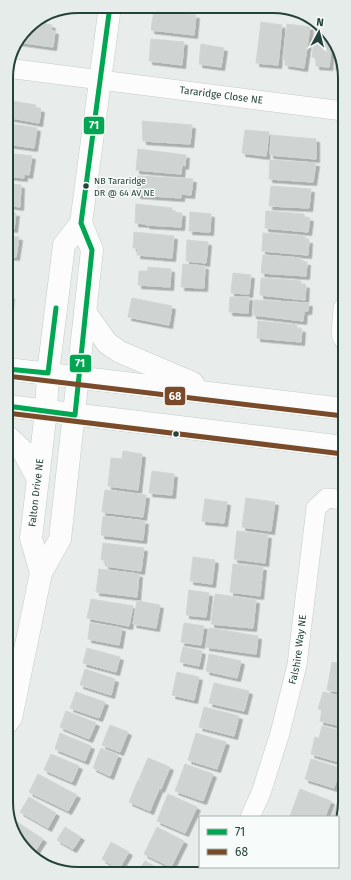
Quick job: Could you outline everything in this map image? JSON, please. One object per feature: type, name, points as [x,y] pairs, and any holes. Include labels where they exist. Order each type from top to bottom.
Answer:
[{"type":"street","points":[[81,223],[109,13]]},
{"type":"street","name":"Tararidge Close NE","points":[[14,69],[338,110]]},
{"type":"street","name":"Falton Drive NE","points":[[13,708],[41,574],[60,539],[75,415],[92,250],[81,223]]},
{"type":"street","name":"Falton Drive NE","points":[[41,574],[31,538],[46,411],[48,374],[64,245],[81,223]]},
{"type":"street","points":[[85,312],[100,336],[120,352],[220,394]]},
{"type":"street","points":[[13,370],[338,408]]},
{"type":"street","points":[[13,407],[338,446]]},
{"type":"street","points":[[13,442],[23,451],[38,479]]},
{"type":"street","name":"Falshire Way NE","points":[[250,816],[261,793],[275,748],[297,665],[316,508],[327,498],[338,499]]},
{"type":"building","points":[[154,13],[179,13],[196,15],[194,35],[151,30]]},
{"type":"building","points":[[261,22],[282,25],[278,65],[256,63]]},
{"type":"building","points":[[43,23],[52,25],[51,30],[55,31],[53,47],[23,43],[35,29]]},
{"type":"building","points":[[287,24],[310,27],[304,68],[285,65],[285,60],[283,59]]},
{"type":"building","points":[[315,33],[321,34],[325,38],[331,50],[329,67],[316,66],[316,58],[312,57]]},
{"type":"building","points":[[151,39],[184,42],[182,65],[149,61]]},
{"type":"building","points":[[201,44],[224,48],[221,67],[199,64]]},
{"type":"building","points":[[13,101],[36,105],[35,108],[41,109],[39,123],[13,118]]},
{"type":"building","points":[[142,121],[192,125],[190,144],[143,141]]},
{"type":"building","points":[[13,124],[37,128],[34,148],[13,145]]},
{"type":"building","points":[[245,130],[269,132],[266,156],[242,153]]},
{"type":"building","points":[[271,135],[316,139],[316,159],[270,155]]},
{"type":"building","points":[[138,149],[186,155],[185,166],[182,165],[181,174],[136,170]]},
{"type":"building","points":[[13,154],[32,156],[29,175],[24,174],[24,178],[13,177]]},
{"type":"building","points":[[270,160],[316,163],[313,182],[269,179]]},
{"type":"building","points":[[138,176],[193,179],[191,195],[181,194],[181,198],[137,195]]},
{"type":"building","points":[[13,184],[21,185],[20,207],[13,206]]},
{"type":"building","points":[[271,186],[311,189],[309,208],[269,206]]},
{"type":"building","points":[[136,204],[172,208],[172,212],[182,213],[181,227],[135,223]]},
{"type":"building","points":[[266,211],[304,214],[304,217],[310,218],[308,232],[265,228]]},
{"type":"building","points":[[190,212],[211,214],[210,232],[189,231]]},
{"type":"building","points":[[13,213],[16,213],[13,229]]},
{"type":"building","points":[[134,232],[174,236],[172,258],[137,255],[138,248],[133,248]]},
{"type":"building","points":[[263,233],[305,236],[305,240],[309,240],[308,255],[262,251]]},
{"type":"building","points":[[13,236],[19,237],[16,257],[13,257]]},
{"type":"building","points":[[187,240],[208,242],[206,263],[186,261]]},
{"type":"building","points":[[263,255],[301,258],[301,262],[307,262],[306,276],[261,273]]},
{"type":"building","points":[[183,264],[205,266],[204,288],[181,287]]},
{"type":"building","points":[[148,267],[171,269],[170,287],[138,285],[139,271],[148,271]]},
{"type":"building","points":[[233,273],[251,275],[249,294],[231,293]]},
{"type":"building","points":[[261,278],[301,281],[301,284],[306,285],[305,300],[260,295]]},
{"type":"building","points":[[230,297],[249,297],[248,313],[229,312]]},
{"type":"building","points":[[132,298],[172,306],[169,325],[128,317]]},
{"type":"building","points":[[254,300],[309,303],[308,311],[304,311],[303,321],[253,315]]},
{"type":"building","points":[[258,321],[297,325],[296,328],[302,329],[301,342],[257,338]]},
{"type":"building","points":[[123,451],[142,454],[138,490],[108,486],[111,458],[122,459]]},
{"type":"building","points":[[152,471],[174,474],[172,495],[149,493]]},
{"type":"building","points":[[105,490],[146,495],[143,517],[102,512]]},
{"type":"building","points":[[246,498],[275,502],[271,531],[242,527]]},
{"type":"building","points":[[205,499],[227,502],[224,523],[202,521]]},
{"type":"building","points":[[103,516],[145,521],[143,540],[101,535]]},
{"type":"building","points":[[237,531],[268,535],[265,563],[234,559]]},
{"type":"building","points":[[103,543],[144,548],[141,571],[105,566],[105,560],[101,560]]},
{"type":"building","points":[[193,557],[215,560],[212,584],[190,581]]},
{"type":"building","points":[[233,564],[263,567],[260,596],[230,592]]},
{"type":"building","points":[[99,569],[139,574],[137,597],[96,592]]},
{"type":"building","points":[[189,590],[209,593],[206,617],[186,615]]},
{"type":"building","points":[[215,594],[256,600],[253,628],[211,624]]},
{"type":"building","points":[[91,599],[133,606],[129,626],[87,618]]},
{"type":"building","points":[[137,601],[160,605],[156,628],[133,624]]},
{"type":"building","points":[[90,623],[122,628],[119,645],[88,639]]},
{"type":"building","points":[[184,623],[204,626],[201,645],[181,642]]},
{"type":"building","points":[[209,628],[258,636],[256,654],[206,647]]},
{"type":"building","points":[[183,647],[202,651],[199,666],[180,662]]},
{"type":"building","points":[[87,648],[120,657],[116,672],[83,663]]},
{"type":"building","points":[[209,654],[241,661],[237,678],[206,671]]},
{"type":"building","points":[[332,662],[338,663],[338,692],[327,690]]},
{"type":"building","points":[[85,669],[115,679],[111,695],[80,685]]},
{"type":"building","points":[[177,672],[199,677],[194,700],[172,695]]},
{"type":"building","points":[[214,683],[249,691],[244,711],[209,703]]},
{"type":"building","points":[[76,692],[105,702],[99,718],[70,708]]},
{"type":"building","points":[[323,692],[338,695],[338,725],[320,721],[322,710],[318,709]]},
{"type":"building","points":[[204,707],[239,716],[234,736],[199,727]]},
{"type":"building","points":[[66,711],[96,723],[89,739],[60,727]]},
{"type":"building","points":[[110,725],[128,732],[120,752],[102,745]]},
{"type":"building","points":[[322,726],[338,730],[338,762],[311,754],[315,737],[319,738]]},
{"type":"building","points":[[60,733],[91,746],[85,761],[55,749]]},
{"type":"building","points":[[196,733],[226,742],[217,769],[188,760]]},
{"type":"building","points":[[101,748],[118,755],[110,776],[93,768]]},
{"type":"building","points":[[51,754],[79,766],[72,782],[44,770]]},
{"type":"building","points":[[148,758],[170,767],[161,789],[139,779]]},
{"type":"building","points":[[311,759],[338,767],[338,775],[334,788],[305,779]]},
{"type":"building","points":[[185,764],[213,774],[203,801],[175,791]]},
{"type":"building","points":[[38,774],[77,795],[68,811],[29,792]]},
{"type":"building","points":[[138,780],[159,789],[150,811],[129,802]]},
{"type":"building","points":[[300,789],[331,801],[325,816],[290,816]]},
{"type":"building","points":[[168,794],[197,807],[185,833],[157,821]]},
{"type":"building","points":[[29,797],[56,813],[48,828],[20,812]]},
{"type":"building","points":[[338,802],[337,816],[332,816]]},
{"type":"building","points":[[17,823],[43,839],[35,851],[24,838]]},
{"type":"building","points":[[65,827],[81,837],[73,849],[57,840]]},
{"type":"building","points":[[157,827],[184,841],[171,867],[144,854]]},
{"type":"building","points":[[111,842],[129,852],[120,867],[116,867],[102,859]]},
{"type":"building","points":[[145,861],[156,867],[141,867]]},
{"type":"transit line","name":"71","points":[[13,407],[75,415],[92,250],[81,223],[109,13]]},
{"type":"transit line","name":"71","points":[[13,370],[48,373],[56,308]]},
{"type":"transit line","name":"68","points":[[13,377],[338,415]]},
{"type":"transit line","name":"68","points":[[13,414],[338,453]]},
{"type":"place","name":"NB Tararidge DR @ 64 AV NE","points":[[86,186]]}]
